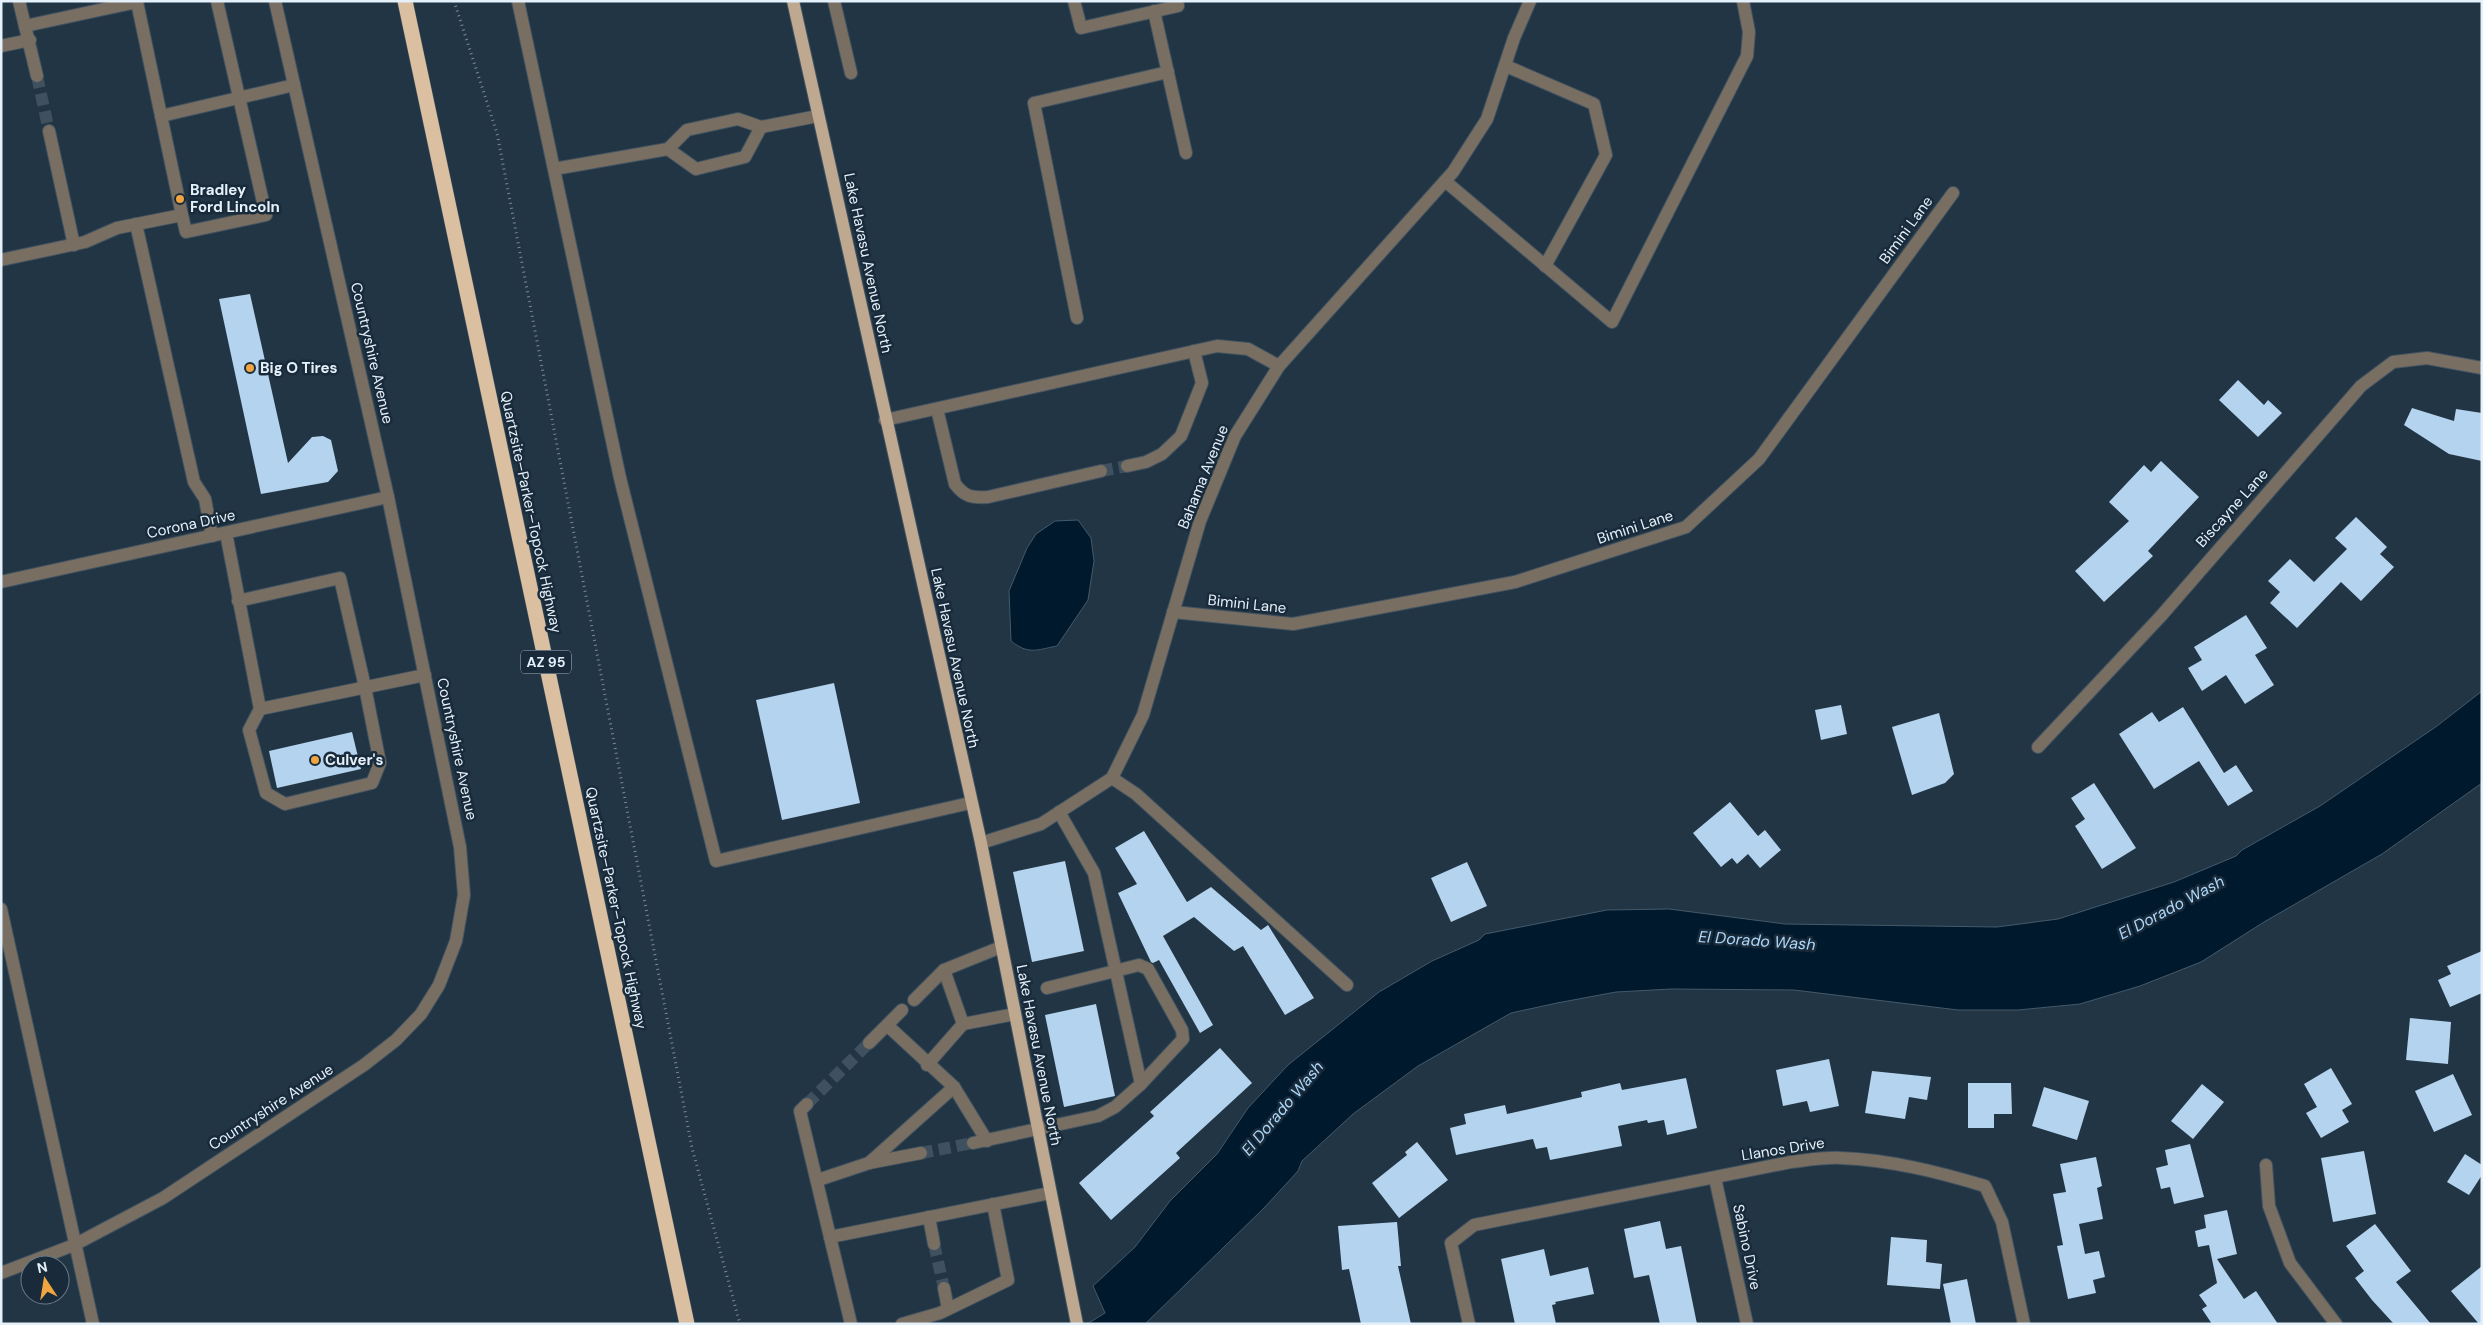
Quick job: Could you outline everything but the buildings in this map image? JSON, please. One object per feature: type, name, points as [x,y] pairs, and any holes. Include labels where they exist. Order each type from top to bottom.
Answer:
[{"type":"highway","name":"Quartzsite–Parker–Topock Highway","points":[[404,1],[687,1324]]},
{"type":"main road","name":"Lake Havasu Avenue North","points":[[793,1],[970,802],[981,843],[1077,1324]]},
{"type":"street","points":[[19,1],[38,76]]},
{"type":"street","points":[[25,26],[139,2],[186,232],[266,215],[217,1]]},
{"type":"street","name":"Countryshire Avenue","points":[[1,1273],[74,1245],[163,1198],[364,1065],[396,1040],[421,1014],[439,986],[456,941],[464,895],[460,847],[388,497],[275,1]]},
{"type":"street","points":[[518,1],[620,478],[716,861],[970,802]]},
{"type":"street","points":[[834,1],[851,73]]},
{"type":"street","points":[[1074,1],[1081,28],[1178,6],[1177,1]]},
{"type":"street","name":"Bahama Avenue","points":[[1112,778],[1143,715],[1200,521],[1235,436],[1279,366],[1445,181],[1487,119],[1530,1]]},
{"type":"street","points":[[1445,181],[1612,322],[1747,56],[1749,32],[1743,1]]},
{"type":"street","points":[[1154,11],[1186,153]]},
{"type":"street","points":[[1,46],[30,40]]},
{"type":"street","points":[[1506,66],[1594,104],[1606,155],[1545,266]]},
{"type":"street","points":[[1077,318],[1034,103],[1168,72]]},
{"type":"street","points":[[161,116],[294,85]]},
{"type":"street","points":[[554,169],[668,149],[688,130],[738,119],[761,127],[818,116]]},
{"type":"street","points":[[668,149],[696,169],[745,157],[761,127]]},
{"type":"street","points":[[49,131],[74,245]]},
{"type":"street","name":"Bimini Lane","points":[[1173,612],[1292,624],[1515,582],[1686,527],[1759,459],[1953,193]]},
{"type":"street","points":[[1,260],[74,245],[118,228],[182,215]]},
{"type":"street","points":[[136,224],[194,482],[205,499],[212,536]]},
{"type":"street","points":[[886,420],[1216,346],[1248,348],[1279,366]]},
{"type":"street","points":[[1127,466],[1146,462],[1162,454],[1181,436],[1202,383],[1194,351]]},
{"type":"street","name":"Biscayne Lane","points":[[2038,747],[2161,616],[2361,386],[2393,362],[2427,358],[2482,368]]},
{"type":"street","points":[[937,409],[955,484],[962,494],[972,498],[988,497],[1101,471]]},
{"type":"street","name":"Corona Drive","points":[[1,582],[388,497]]},
{"type":"street","points":[[226,533],[238,601],[260,708],[249,730],[266,794],[285,804],[372,783],[380,763],[340,578],[238,601]]},
{"type":"street","points":[[260,708],[425,675]]},
{"type":"street","points":[[981,843],[1041,824],[1112,778],[1136,794],[1347,984]]},
{"type":"street","points":[[1059,812],[1094,873],[1141,1084]]},
{"type":"street","points":[[2,917],[93,1324]]},
{"type":"street","points":[[914,1000],[944,970],[1001,947]]},
{"type":"street","points":[[973,1143],[1038,1131],[1098,1116],[1115,1107],[1141,1084],[1183,1039],[1182,1030],[1148,969],[1140,965],[1047,988]]},
{"type":"street","points":[[944,970],[963,1024]]},
{"type":"street","points":[[869,1043],[902,1010]]},
{"type":"street","points":[[927,1065],[963,1024],[1015,1014]]},
{"type":"street","points":[[888,1026],[927,1065],[954,1087],[987,1140]]},
{"type":"street","points":[[869,1163],[954,1087]]},
{"type":"street","points":[[807,1104],[800,1111],[851,1324]]},
{"type":"street","points":[[818,1180],[869,1163],[921,1153]]},
{"type":"street","name":"Llanos Drive","points":[[1468,1324],[1451,1243],[1474,1225],[1791,1162],[1840,1157],[1886,1162],[1947,1175],[1985,1186],[2002,1222],[2024,1324]]},
{"type":"street","points":[[2266,1165],[2269,1206],[2290,1263],[2336,1324]]},
{"type":"street","name":"Sabino Drive","points":[[1715,1178],[1747,1324]]},
{"type":"street","points":[[830,1237],[1050,1193]]},
{"type":"street","points":[[902,1324],[948,1309],[1008,1280],[993,1204]]},
{"type":"street","points":[[928,1217],[934,1244]]},
{"type":"street","points":[[944,1288],[948,1309]]},
{"type":"path","points":[[454,1],[497,134],[692,1148],[740,1324]]},
{"type":"water","points":[[1078,520],[1091,538],[1094,561],[1088,600],[1057,646],[1038,650],[1023,648],[1011,641],[1009,591],[1027,548],[1036,534],[1055,521]]},
{"type":"water","name":"El Dorado Wash","points":[[2482,691],[2482,783],[2382,854],[2264,922],[2201,962],[2140,986],[2080,1004],[2018,1010],[1958,1010],[1794,990],[1671,989],[1616,992],[1511,1013],[1418,1066],[1353,1114],[1302,1161],[1298,1171],[1264,1208],[1145,1324],[1087,1324],[1105,1313],[1093,1286],[1135,1247],[1170,1201],[1217,1154],[1248,1108],[1288,1065],[1379,992],[1432,961],[1479,940],[1485,934],[1607,910],[1669,909],[1785,924],[1997,927],[2058,919],[2174,882],[2236,856],[2242,850],[2320,806],[2437,726]]},
{"type":"tunnel","points":[[37,76],[49,131]]},
{"type":"tunnel","points":[[1101,471],[1127,466]]},
{"type":"tunnel","points":[[807,1104],[869,1043]]},
{"type":"tunnel","points":[[921,1153],[973,1143]]},
{"type":"tunnel","points":[[934,1244],[944,1288]]},
{"type":"place","name":"Bradley Ford Lincoln","points":[[180,199]]},
{"type":"place","name":"Big O Tires","points":[[250,368]]},
{"type":"place","name":"Culver's","points":[[315,760]]}]
